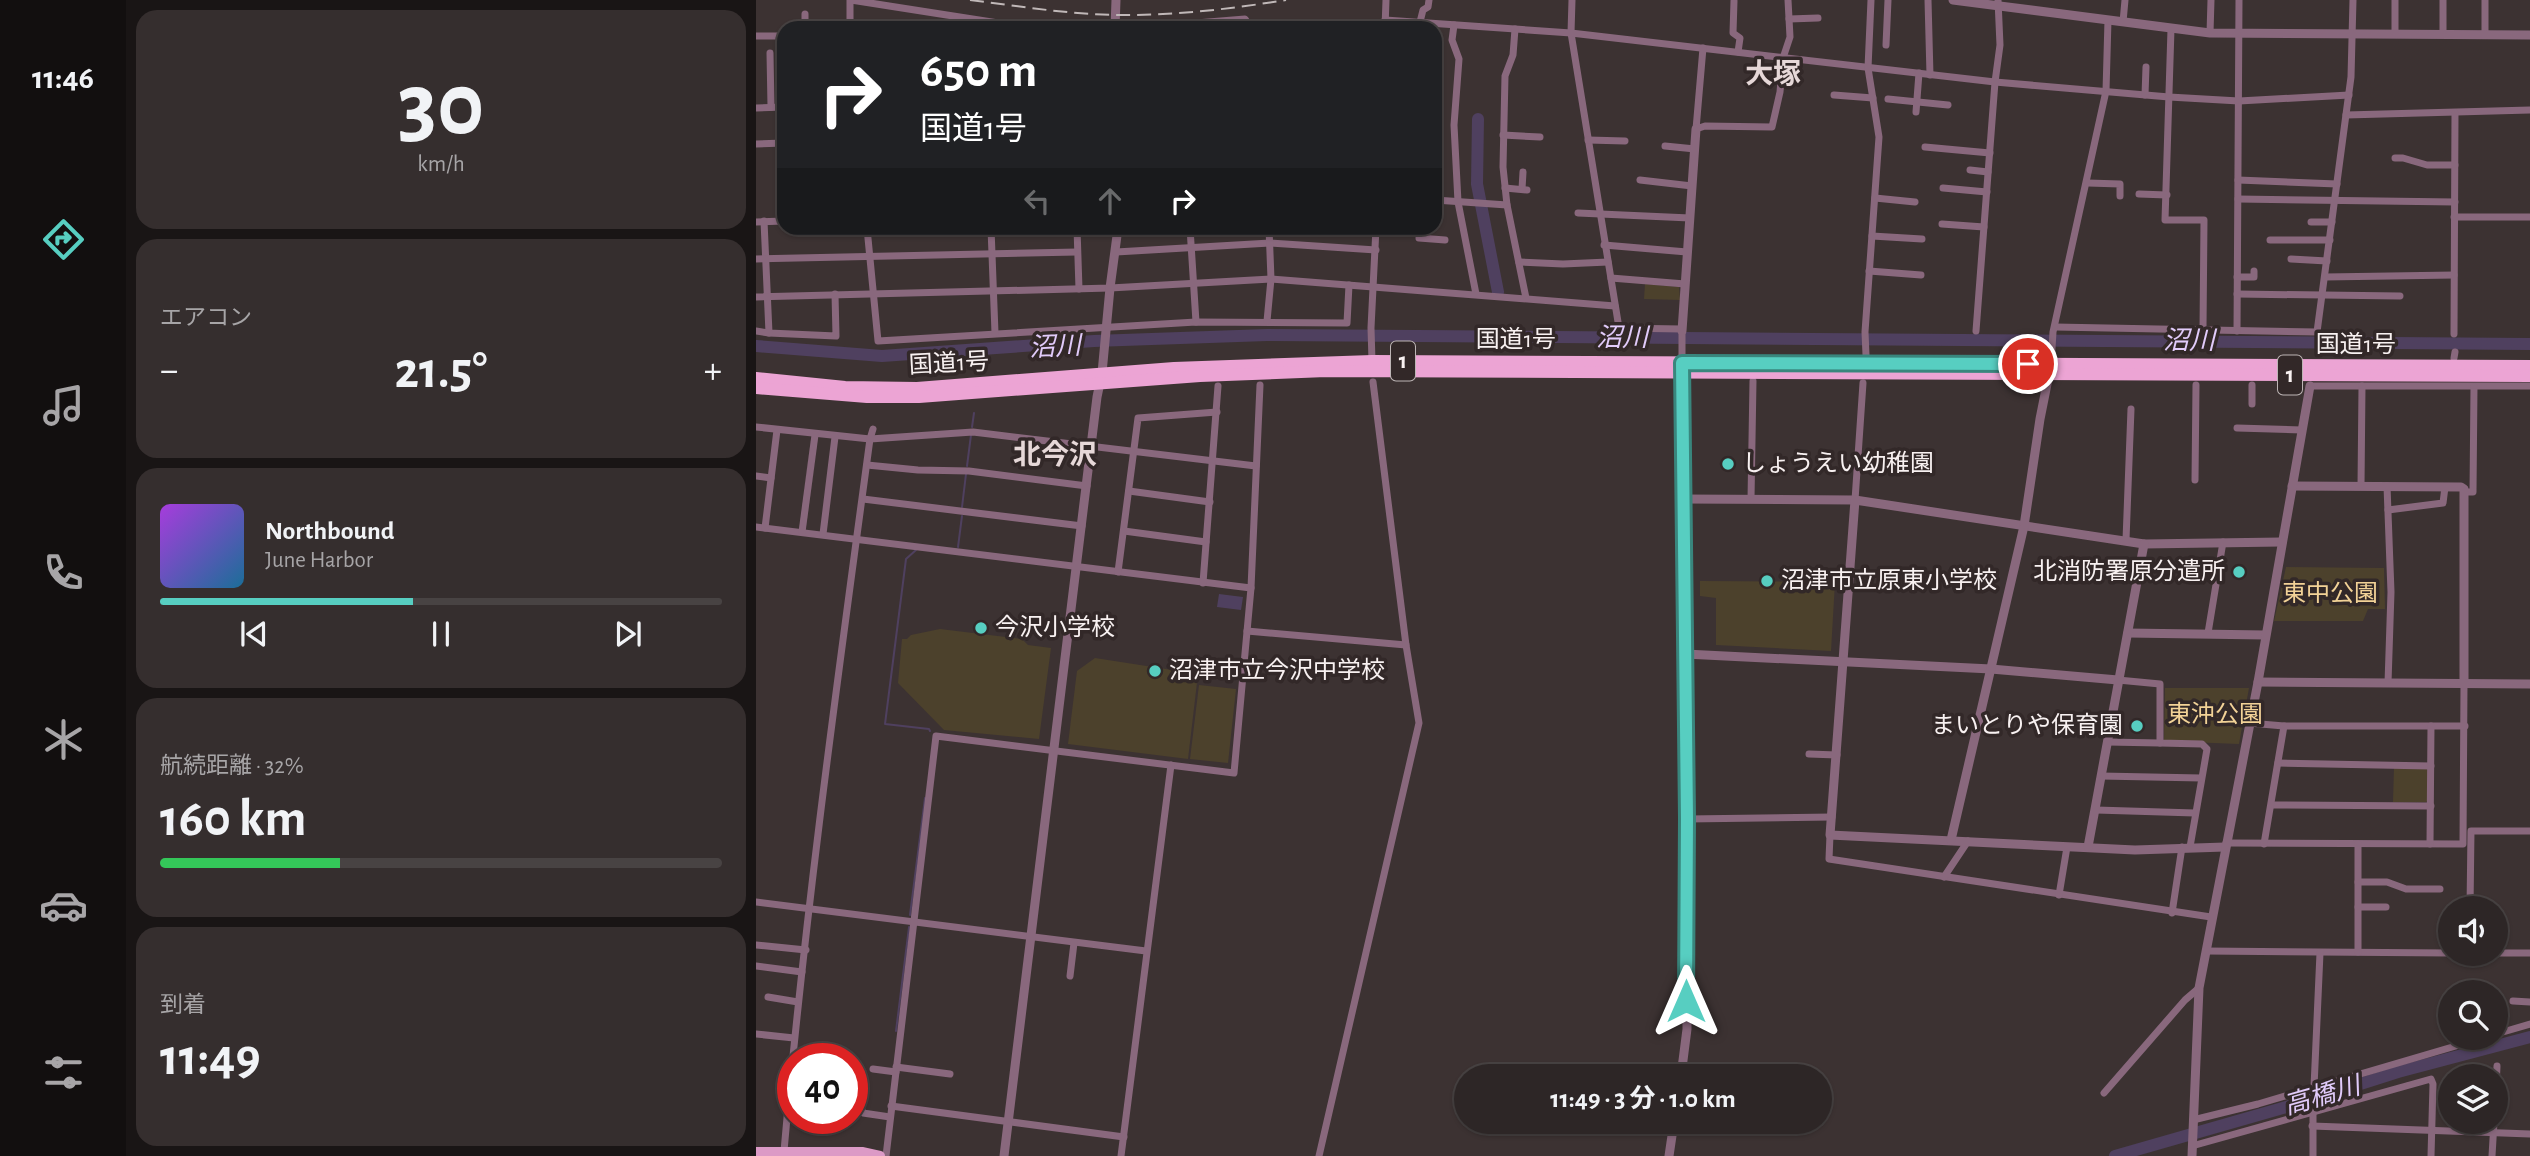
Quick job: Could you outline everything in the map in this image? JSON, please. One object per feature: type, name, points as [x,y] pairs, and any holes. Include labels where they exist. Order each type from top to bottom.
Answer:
[{"type":"highway","name":"国道1号","points":[[756,388],[866,397],[919,397],[1101,378],[1298,362],[1372,361],[1682,368]]},
{"type":"highway","name":"国道1号","points":[[756,378],[845,387],[917,388],[1101,378],[1326,371],[2530,366]]},
{"type":"highway","name":"国道1号","points":[[2050,369],[2530,376]]},
{"type":"main road","points":[[756,1152],[862,1152],[880,1156]]},
{"type":"street","points":[[850,21],[851,0],[969,21]]},
{"type":"street","points":[[1115,0],[1115,21]]},
{"type":"street","points":[[1385,21],[1386,0]]},
{"type":"street","points":[[1420,21],[1429,0]]},
{"type":"street","points":[[1572,0],[1571,33],[1619,328],[1682,330]]},
{"type":"street","points":[[1696,129],[1705,126],[1772,127],[1780,92],[1783,58],[1790,37],[1788,0]]},
{"type":"street","points":[[1865,352],[1879,137],[1868,68],[1871,0]]},
{"type":"street","points":[[1886,45],[1888,0]]},
{"type":"street","points":[[1928,0],[1930,75]]},
{"type":"street","points":[[1953,0],[1998,3],[2210,33],[2530,35]]},
{"type":"street","points":[[2123,22],[2125,0]]},
{"type":"street","points":[[2210,33],[2211,0]]},
{"type":"street","points":[[2236,331],[2239,0]]},
{"type":"street","points":[[2054,329],[2317,332],[2349,95],[2353,0]]},
{"type":"street","points":[[2395,0],[2395,33]]},
{"type":"street","points":[[2443,0],[2443,34]]},
{"type":"street","points":[[2485,0],[2485,34]]},
{"type":"street","points":[[1734,1],[1733,33],[1740,38],[1738,52]]},
{"type":"street","points":[[1976,331],[2000,45],[1998,3]]},
{"type":"street","points":[[805,14],[806,21]]},
{"type":"street","points":[[1789,19],[1818,18]]},
{"type":"street","points":[[1951,840],[2024,526],[2054,329],[2106,91],[2108,20]]},
{"type":"street","points":[[1221,21],[1246,21]]},
{"type":"street","points":[[1442,24],[1571,33],[1919,74],[2169,97],[2239,101],[2349,95]]},
{"type":"street","points":[[1454,25],[1452,40],[1459,59],[1454,125],[1458,202],[1476,294]]},
{"type":"street","points":[[1515,29],[1513,55],[1505,76],[1505,188],[1506,205],[1526,298]]},
{"type":"street","points":[[2171,29],[2165,220],[2204,220],[2203,330]]},
{"type":"street","points":[[756,36],[777,36]]},
{"type":"street","points":[[1683,1064],[1687,1029],[1687,818],[1682,330],[1703,48]]},
{"type":"street","points":[[770,53],[771,107]]},
{"type":"street","points":[[2145,95],[2146,67]]},
{"type":"street","points":[[1916,112],[1919,74]]},
{"type":"street","points":[[1835,95],[1873,98]]},
{"type":"street","points":[[1888,99],[1948,105]]},
{"type":"street","points":[[756,108],[777,107]]},
{"type":"street","points":[[2346,116],[2530,110]]},
{"type":"street","points":[[2454,334],[2455,113]]},
{"type":"street","points":[[1503,135],[1540,137]]},
{"type":"street","points":[[1588,140],[1625,141]]},
{"type":"street","points":[[756,144],[777,143]]},
{"type":"street","points":[[1665,146],[1695,149]]},
{"type":"street","points":[[1925,147],[1990,153]]},
{"type":"street","points":[[2395,158],[2427,165],[2455,165]]},
{"type":"street","points":[[1970,170],[1988,172]]},
{"type":"street","points":[[1505,188],[1525,189],[1523,172]]},
{"type":"street","points":[[1640,180],[1692,186]]},
{"type":"street","points":[[2238,180],[2337,184]]},
{"type":"street","points":[[2088,183],[2120,184],[2120,196]]},
{"type":"street","points":[[1943,188],[1987,192]]},
{"type":"street","points":[[2138,194],[2167,195]]},
{"type":"street","points":[[1875,198],[1915,202]]},
{"type":"street","points":[[2238,199],[2455,202]]},
{"type":"street","points":[[1442,201],[1506,205]]},
{"type":"street","points":[[1578,213],[1690,218]]},
{"type":"street","points":[[2455,217],[2530,217]]},
{"type":"street","points":[[760,221],[766,259],[769,333]]},
{"type":"street","points":[[2311,222],[2332,222]]},
{"type":"street","points":[[1942,224],[1984,226]]},
{"type":"street","points":[[868,235],[878,341],[995,333],[1106,330],[1196,322],[1346,323],[1349,285]]},
{"type":"street","points":[[991,235],[995,333]]},
{"type":"street","points":[[1077,235],[1079,289]]},
{"type":"street","points":[[1004,1156],[1105,354],[1117,235]]},
{"type":"street","points":[[1191,235],[1196,322]]},
{"type":"street","points":[[1267,321],[1271,279],[1269,235]]},
{"type":"street","points":[[1372,361],[1376,235]]},
{"type":"street","points":[[1419,235],[1419,238],[1445,240]]},
{"type":"street","points":[[1872,236],[1922,239]]},
{"type":"street","points":[[2270,240],[2330,240]]},
{"type":"street","points":[[1116,252],[1270,243],[1376,250]]},
{"type":"street","points":[[1604,245],[1687,252]]},
{"type":"street","points":[[756,259],[1077,252]]},
{"type":"street","points":[[2291,259],[2327,261]]},
{"type":"street","points":[[1519,262],[1608,262]]},
{"type":"street","points":[[1870,271],[1921,275]]},
{"type":"street","points":[[2237,277],[2254,277],[2254,271]]},
{"type":"street","points":[[2325,277],[2454,275]]},
{"type":"street","points":[[1611,278],[1685,284]]},
{"type":"street","points":[[756,297],[1110,288],[1271,279],[1615,306]]},
{"type":"street","points":[[756,331],[836,336],[835,294]]},
{"type":"street","points":[[2237,294],[2400,296]]},
{"type":"street","points":[[1319,1156],[1419,723],[1406,645],[1373,382]]},
{"type":"street","points":[[1751,499],[1753,382]]},
{"type":"street","points":[[1863,383],[1829,859],[2211,917]]},
{"type":"street","points":[[2195,480],[2196,384]]},
{"type":"street","points":[[886,1156],[936,736],[1234,773],[1251,588],[1260,385]]},
{"type":"street","points":[[2252,385],[2252,404]]},
{"type":"street","points":[[1203,583],[1218,386]]},
{"type":"street","points":[[2431,1156],[2431,1079],[2192,1151],[2199,988],[2258,682],[2310,386],[2530,386]]},
{"type":"street","points":[[2361,486],[2362,386]]},
{"type":"street","points":[[2292,486],[2445,486],[2461,487],[2466,492],[2473,492],[2474,387]]},
{"type":"street","points":[[2126,540],[2131,409]]},
{"type":"street","points":[[1118,572],[1138,418],[1217,412]]},
{"type":"street","points":[[756,428],[870,439],[973,432],[1256,466]]},
{"type":"street","points":[[2237,428],[2302,430]]},
{"type":"street","points":[[776,1153],[806,950],[873,429]]},
{"type":"street","points":[[765,528],[777,430]]},
{"type":"street","points":[[802,532],[815,435]]},
{"type":"street","points":[[823,534],[835,437]]},
{"type":"street","points":[[867,465],[969,471],[1087,486]]},
{"type":"street","points":[[756,476],[771,478]]},
{"type":"street","points":[[2387,486],[2390,590],[2388,683]]},
{"type":"street","points":[[2388,510],[2443,503],[2445,486]]},
{"type":"street","points":[[1129,491],[1210,502]]},
{"type":"street","points":[[1830,835],[2135,850],[2264,844],[2463,844],[2466,492]]},
{"type":"street","points":[[863,499],[1082,526]]},
{"type":"street","points":[[1683,499],[1855,500],[2144,544],[2281,542]]},
{"type":"street","points":[[756,527],[1251,588]]},
{"type":"street","points":[[1124,531],[1206,542]]},
{"type":"street","points":[[2208,633],[2223,542]]},
{"type":"street","points":[[2088,848],[2144,544]]},
{"type":"street","points":[[1247,631],[1406,645]]},
{"type":"street","points":[[2128,633],[2265,635]]},
{"type":"street","points":[[1685,654],[1991,669],[2160,684],[2160,743]]},
{"type":"street","points":[[2258,682],[2530,684]]},
{"type":"street","points":[[2249,723],[2284,726],[2465,726]]},
{"type":"street","points":[[2264,844],[2284,726]]},
{"type":"street","points":[[2430,844],[2431,726]]},
{"type":"street","points":[[2107,742],[2202,744],[2207,749],[2172,913]]},
{"type":"street","points":[[1809,754],[1837,755]]},
{"type":"street","points":[[2278,763],[2431,765]]},
{"type":"street","points":[[1121,1156],[1171,765]]},
{"type":"street","points":[[2101,776],[2201,778]]},
{"type":"street","points":[[2272,805],[2431,806]]},
{"type":"street","points":[[2096,810],[2195,813]]},
{"type":"street","points":[[1687,818],[1832,817]]},
{"type":"street","points":[[2470,896],[2471,831],[2530,831]]},
{"type":"street","points":[[1944,877],[1968,841]]},
{"type":"street","points":[[2358,844],[2358,952]]},
{"type":"street","points":[[2059,895],[2067,847]]},
{"type":"street","points":[[2358,882],[2387,882],[2406,889],[2440,889]]},
{"type":"street","points":[[756,902],[1146,951]]},
{"type":"street","points":[[2358,908],[2386,907]]},
{"type":"street","points":[[1070,976],[1074,943]]},
{"type":"street","points":[[756,944],[806,950]]},
{"type":"street","points":[[2206,951],[2438,953]]},
{"type":"street","points":[[2314,1087],[2320,953]]},
{"type":"street","points":[[2508,953],[2530,953]]},
{"type":"street","points":[[756,966],[802,972]]},
{"type":"street","points":[[2104,1093],[2185,1000],[2199,988]]},
{"type":"street","points":[[768,997],[799,1002]]},
{"type":"street","points":[[2513,1002],[2530,1002]]},
{"type":"street","points":[[2508,1030],[2530,1024]]},
{"type":"street","points":[[756,1034],[794,1038]]},
{"type":"street","points":[[2193,1122],[2442,1050]]},
{"type":"street","points":[[873,1069],[950,1074]]},
{"type":"street","points":[[891,1106],[1124,1137]]},
{"type":"street","points":[[2312,1113],[2313,1156]]},
{"type":"street","points":[[868,1114],[890,1117]]},
{"type":"street","points":[[2312,1126],[2438,1129]]},
{"type":"street","points":[[2508,1133],[2530,1134]]},
{"type":"street","points":[[1669,1156],[1672,1134]]},
{"type":"street","points":[[2492,1156],[2493,1134]]},
{"type":"green space","points":[[1645,284],[1679,287],[1680,300],[1644,299]]},
{"type":"green space","name":"東中公園","points":[[2286,567],[2384,568],[2385,609],[2368,609],[2363,621],[2274,621]]},
{"type":"green space","points":[[1700,581],[1835,582],[1831,651],[1716,645],[1716,598],[1700,596]]},
{"type":"green space","points":[[940,629],[1022,639],[1028,645],[1051,648],[1039,739],[944,730],[898,683],[902,639]]},
{"type":"green space","points":[[1095,658],[1198,674],[1188,759],[1068,744],[1077,671]]},
{"type":"green space","points":[[1199,685],[1236,689],[1228,763],[1190,759]]},
{"type":"green space","name":"東沖公園","points":[[2165,688],[2249,688],[2239,744],[2164,741]]},
{"type":"green space","points":[[2394,767],[2427,767],[2430,798],[2426,802],[2393,802]]},
{"type":"shaded area","points":[[1219,594],[1243,597],[1241,610],[1217,607]]},
{"type":"waterway","points":[[1478,119],[1477,184],[1498,292]]},
{"type":"waterway","name":"沼川","points":[[756,346],[882,356],[1094,341],[1267,335],[2530,344]]},
{"type":"waterway","points":[[980,364],[982,349]]},
{"type":"waterway","points":[[972,427],[974,413]]},
{"type":"waterway","points":[[967,466],[971,435]]},
{"type":"waterway","points":[[962,507],[966,474]]},
{"type":"waterway","points":[[958,547],[962,516]]},
{"type":"waterway","points":[[916,550],[906,559],[885,724],[930,731]]},
{"type":"waterway","points":[[910,915],[925,798]]},
{"type":"waterway","points":[[896,1031],[909,927]]},
{"type":"waterway","name":"高橋川","points":[[2115,1156],[2398,1072],[2530,1037]]},
{"type":"railway","points":[[970,0],[1115,15],[1201,11],[1286,0]]},
{"type":"place","name":"しょうえい幼稚園","points":[[1728,464]]},
{"type":"place","name":"北消防署原分遣所","points":[[2239,572]]},
{"type":"place","name":"沼津市立原東小学校","points":[[1767,581]]},
{"type":"place","name":"今沢小学校","points":[[981,628]]},
{"type":"place","name":"沼津市立今沢中学校","points":[[1155,671]]},
{"type":"place","name":"まいとりや保育園","points":[[2137,726]]},
{"type":"district","name":"大塚","points":[[1773,75]]},
{"type":"district","name":"北今沢","points":[[1055,456]]},
{"type":"route","points":[[1686,1001],[1687,818],[1682,363],[2028,364]]}]
